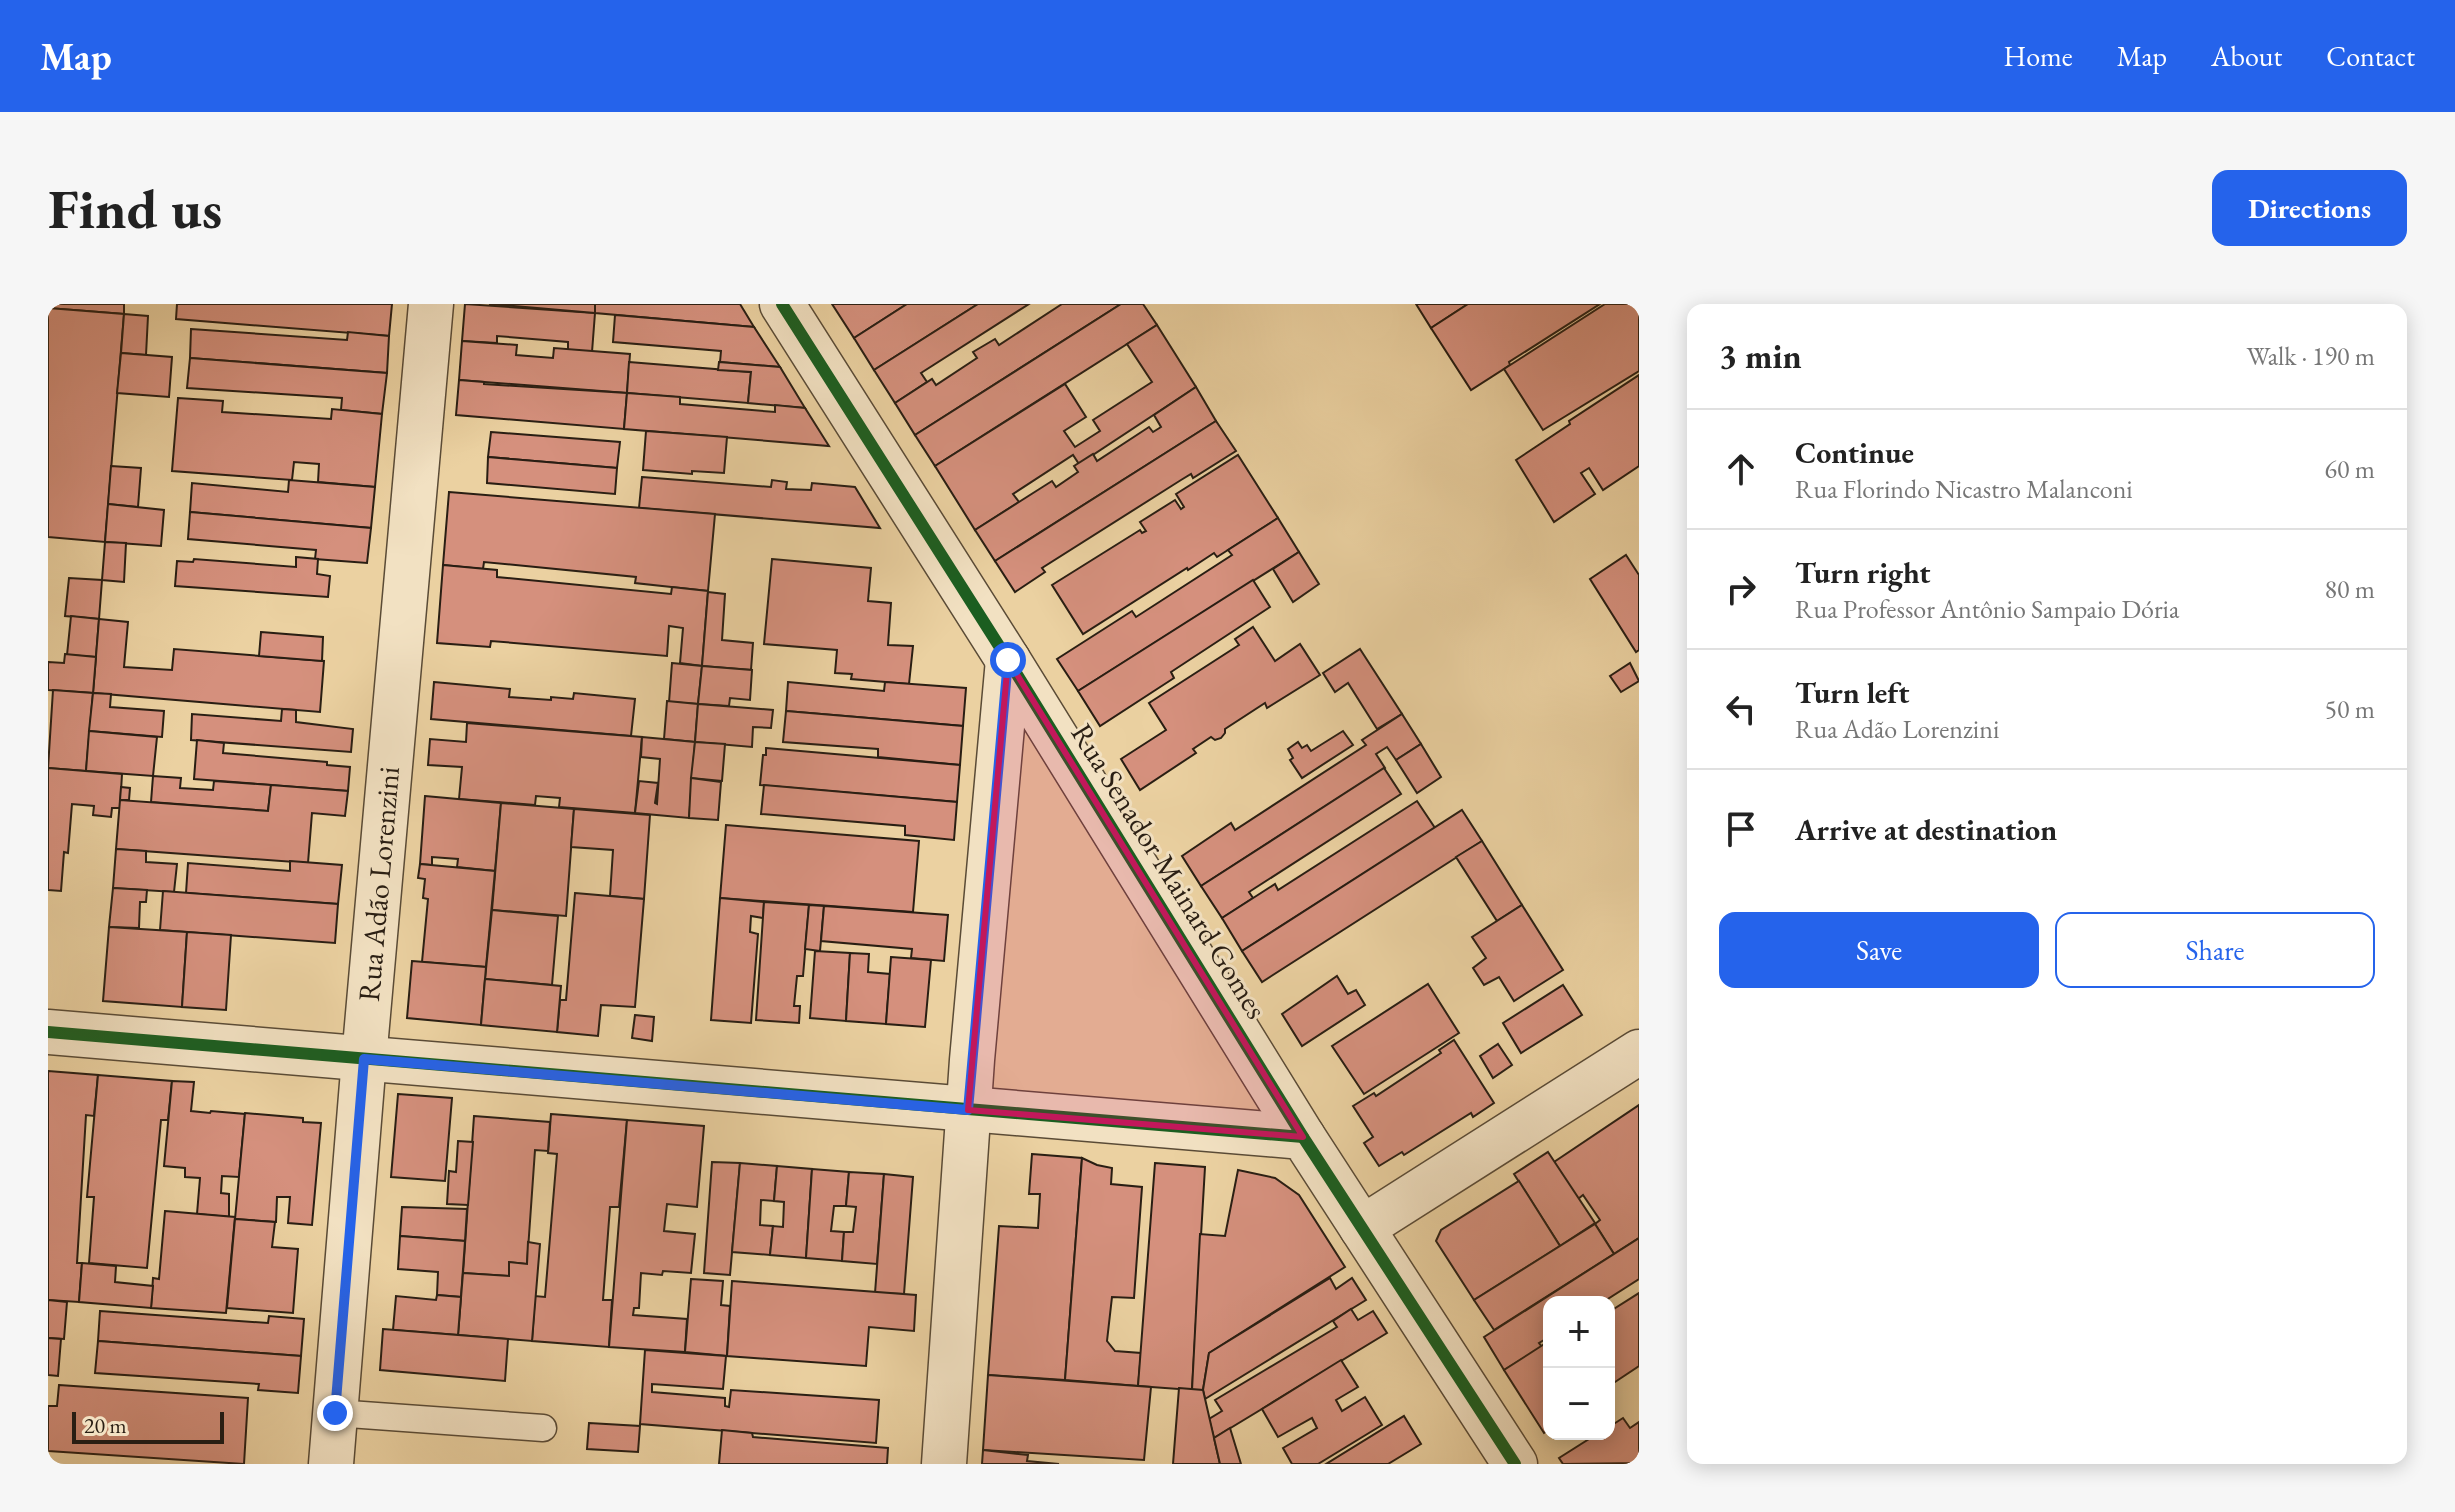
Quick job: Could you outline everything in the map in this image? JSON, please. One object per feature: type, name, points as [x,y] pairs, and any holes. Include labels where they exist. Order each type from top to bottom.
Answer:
[{"type":"street","name":"Rua Adão Lorenzini","points":[[331,1464],[431,304]]},
{"type":"street","name":"Rua Senador Mainard Gomes","points":[[782,304],[1008,660],[1303,1137],[1515,1464]]},
{"type":"street","points":[[944,1464],[968,1110],[1008,660]]},
{"type":"street","points":[[48,1032],[1303,1137]]},
{"type":"street","points":[[1362,1228],[1639,1052]]},
{"type":"lane","points":[[335,1413],[543,1428]]},
{"type":"highlighted area","points":[[1008,660],[1303,1137],[968,1110]]},
{"type":"building","points":[[48,304],[124,304],[124,314],[48,308]]},
{"type":"building","points":[[177,304],[392,304],[389,336],[176,319]]},
{"type":"building","points":[[465,304],[595,313],[592,352],[568,350],[568,342],[497,336],[497,343],[462,341]]},
{"type":"building","points":[[489,304],[595,304],[595,313]]},
{"type":"building","points":[[595,304],[740,304],[754,327],[595,313]]},
{"type":"building","points":[[832,304],[907,304],[854,338]]},
{"type":"building","points":[[907,304],[978,304],[874,370],[854,338]]},
{"type":"building","points":[[978,304],[1029,304],[921,373],[927,382],[895,403],[874,370]]},
{"type":"building","points":[[1062,304],[1121,304],[915,435],[895,403],[932,379],[936,385],[977,358],[973,352],[995,339],[999,345]]},
{"type":"building","points":[[1121,304],[1143,304],[1157,325],[935,466],[915,435]]},
{"type":"building","points":[[1416,304],[1468,304],[1431,328]]},
{"type":"building","points":[[1468,304],[1600,304],[1471,390],[1431,328]]},
{"type":"building","points":[[1605,304],[1639,304],[1639,371],[1543,430],[1504,369]]},
{"type":"building","points":[[48,308],[124,314],[105,542],[48,537]]},
{"type":"building","points":[[124,314],[148,316],[146,355],[121,353]]},
{"type":"building","points":[[615,315],[754,327],[780,367],[720,362],[721,351],[613,342]]},
{"type":"building","points":[[1157,325],[1196,387],[1079,464],[1073,455],[1013,494],[1019,502],[975,530],[935,466],[1065,384],[1086,417],[1064,431],[1075,447],[1100,431],[1093,420],[1152,382],[1127,344]]},
{"type":"building","points":[[191,329],[347,340],[348,332],[389,336],[387,373],[190,358]]},
{"type":"building","points":[[462,341],[517,345],[516,355],[553,358],[554,348],[630,354],[627,393],[459,380]]},
{"type":"building","points":[[121,353],[172,357],[169,397],[117,393]]},
{"type":"building","points":[[190,358],[387,373],[382,414],[341,410],[342,398],[187,388]]},
{"type":"building","points":[[629,362],[751,372],[748,403],[627,393]]},
{"type":"building","points":[[719,362],[780,367],[805,408],[748,403],[751,372],[718,370]]},
{"type":"building","points":[[1639,375],[1639,466],[1603,490],[1589,468],[1581,473],[1595,494],[1554,522],[1516,460]]},
{"type":"building","points":[[459,380],[627,393],[624,429],[456,415]]},
{"type":"building","points":[[1196,387],[1216,421],[995,561],[975,530],[1052,481],[1056,487],[1078,472],[1074,466],[1093,454],[1097,461],[1149,427],[1153,432],[1161,427],[1154,415]]},
{"type":"building","points":[[627,393],[680,397],[680,404],[775,412],[775,405],[805,408],[829,446],[624,429]]},
{"type":"building","points":[[178,398],[223,401],[222,412],[331,419],[332,409],[382,414],[375,487],[318,482],[319,464],[294,462],[292,480],[172,471]]},
{"type":"building","points":[[1216,421],[1236,451],[1193,478],[1191,474],[1181,480],[1042,568],[1045,572],[1015,592],[995,561]]},
{"type":"building","points":[[646,431],[727,437],[724,473],[643,470]]},
{"type":"building","points":[[491,432],[620,442],[617,468],[488,457]]},
{"type":"building","points":[[1238,455],[1278,518],[1217,557],[1214,553],[1187,568],[1083,634],[1052,585],[1140,530],[1142,533],[1146,531],[1140,522],[1175,500],[1181,509],[1184,507],[1176,494]]},
{"type":"building","points":[[488,457],[617,468],[615,494],[487,483]]},
{"type":"building","points":[[111,466],[141,468],[138,507],[108,504]]},
{"type":"building","points":[[642,477],[771,487],[772,480],[787,482],[786,489],[811,490],[812,483],[855,487],[880,528],[639,508]]},
{"type":"building","points":[[289,480],[375,487],[371,528],[190,512],[192,483],[288,492]]},
{"type":"building","points":[[449,492],[715,514],[708,591],[635,583],[636,577],[484,562],[483,569],[443,565]]},
{"type":"building","points":[[108,504],[164,510],[161,546],[105,542]]},
{"type":"building","points":[[190,512],[371,528],[367,563],[315,559],[316,550],[188,539]]},
{"type":"building","points":[[1278,518],[1299,552],[1078,691],[1057,659],[1132,611],[1136,617],[1232,555],[1228,550]]},
{"type":"building","points":[[105,542],[126,543],[124,582],[102,580]]},
{"type":"building","points":[[1299,552],[1319,584],[1293,602],[1273,569]]},
{"type":"building","points":[[1626,555],[1639,575],[1639,650],[1636,652],[1590,579]]},
{"type":"building","points":[[296,557],[318,559],[317,574],[330,576],[328,597],[175,586],[177,561],[193,562],[194,559],[296,567]]},
{"type":"building","points":[[772,559],[871,568],[868,601],[891,603],[888,645],[913,646],[909,684],[851,679],[852,674],[835,673],[837,650],[764,644]]},
{"type":"building","points":[[443,565],[497,570],[497,577],[671,594],[672,587],[708,591],[702,666],[680,663],[683,628],[669,626],[667,656],[491,641],[490,647],[437,643]]},
{"type":"building","points":[[69,578],[102,580],[99,619],[65,616]]},
{"type":"building","points":[[1253,580],[1270,607],[1171,672],[1174,678],[1100,726],[1078,691]]},
{"type":"building","points":[[708,592],[725,594],[722,640],[753,643],[751,670],[702,666]]},
{"type":"building","points":[[71,616],[99,619],[96,657],[67,655]]},
{"type":"building","points":[[99,619],[128,622],[124,667],[172,670],[174,649],[324,661],[320,712],[93,693]]},
{"type":"building","points":[[1253,627],[1275,661],[1300,644],[1320,675],[1267,708],[1265,703],[1225,729],[1221,738],[1215,740],[1211,737],[1193,749],[1196,753],[1140,790],[1121,759],[1166,730],[1149,703],[1239,645],[1235,639]]},
{"type":"building","points":[[261,632],[323,637],[322,661],[259,656]]},
{"type":"building","points":[[1360,649],[1402,714],[1377,729],[1348,683],[1335,692],[1323,673]]},
{"type":"building","points":[[65,654],[96,657],[93,693],[48,690],[48,662],[64,663]]},
{"type":"building","points":[[672,663],[702,666],[698,704],[669,702]]},
{"type":"building","points":[[1630,663],[1639,681],[1621,692],[1610,676]]},
{"type":"building","points":[[702,666],[752,670],[750,700],[730,698],[729,706],[698,704]]},
{"type":"building","points":[[434,682],[510,689],[509,697],[573,699],[574,693],[635,699],[631,736],[431,719]]},
{"type":"building","points":[[788,682],[884,691],[885,682],[966,688],[963,726],[786,711]]},
{"type":"building","points":[[53,690],[93,693],[86,771],[48,768]]},
{"type":"building","points":[[93,693],[111,694],[110,707],[164,711],[162,737],[89,731]]},
{"type":"building","points":[[667,701],[698,704],[695,742],[664,739]]},
{"type":"building","points":[[698,704],[773,710],[771,728],[753,727],[752,747],[695,742]]},
{"type":"building","points":[[282,709],[296,710],[296,722],[353,729],[351,752],[191,740],[192,714],[281,721]]},
{"type":"building","points":[[786,711],[963,726],[960,765],[878,757],[878,749],[783,742]]},
{"type":"building","points":[[1402,714],[1421,744],[1396,760],[1387,747],[1376,754],[1385,768],[1201,886],[1182,856],[1231,823],[1235,830],[1366,745],[1362,740]]},
{"type":"building","points":[[467,723],[642,737],[635,813],[559,807],[560,798],[536,796],[535,805],[459,799],[462,767],[428,765],[430,739],[466,742]]},
{"type":"building","points":[[89,731],[157,737],[153,776],[86,771]]},
{"type":"building","points":[[1343,731],[1353,745],[1302,778],[1290,760],[1293,758],[1288,749],[1298,742],[1302,748],[1307,745],[1311,751]]},
{"type":"building","points":[[642,737],[695,742],[689,818],[635,813],[639,781],[658,783],[657,804],[660,759],[641,757]]},
{"type":"building","points":[[197,740],[224,743],[223,753],[327,762],[327,765],[350,767],[348,791],[194,779]]},
{"type":"building","points":[[695,742],[725,744],[722,781],[691,778]]},
{"type":"building","points":[[1421,744],[1441,777],[1417,793],[1396,760]]},
{"type":"building","points":[[766,748],[960,765],[957,802],[760,785]]},
{"type":"building","points":[[48,768],[122,774],[120,808],[112,808],[111,817],[93,815],[94,806],[72,804],[61,891],[48,890]]},
{"type":"building","points":[[1384,768],[1401,794],[1249,892],[1253,898],[1222,918],[1201,886]]},
{"type":"building","points":[[153,776],[181,778],[180,788],[213,790],[214,781],[271,785],[268,811],[151,802]]},
{"type":"building","points":[[691,778],[721,782],[718,820],[689,818]]},
{"type":"building","points":[[271,785],[348,791],[345,816],[312,813],[308,863],[116,849],[120,800],[268,811]]},
{"type":"building","points":[[764,785],[957,802],[954,840],[905,835],[905,826],[761,814]]},
{"type":"building","points":[[121,787],[130,788],[129,800],[120,800]]},
{"type":"building","points":[[425,796],[501,803],[495,871],[457,867],[458,859],[432,857],[432,865],[420,864]]},
{"type":"building","points":[[1417,801],[1435,828],[1242,951],[1222,918],[1275,884],[1278,890]]},
{"type":"building","points":[[501,803],[574,809],[566,916],[492,910]]},
{"type":"building","points":[[574,809],[650,815],[644,899],[610,896],[613,850],[571,847]]},
{"type":"building","points":[[1462,810],[1482,841],[1262,982],[1242,951]]},
{"type":"building","points":[[726,825],[919,841],[913,912],[720,898]]},
{"type":"building","points":[[1482,841],[1522,905],[1497,921],[1456,857]]},
{"type":"building","points":[[116,849],[146,851],[146,862],[177,864],[174,892],[113,888]]},
{"type":"building","points":[[290,861],[342,865],[338,904],[186,893],[188,863],[290,871]]},
{"type":"building","points":[[420,864],[495,871],[486,967],[422,962],[428,899],[423,898],[425,879],[418,878]]},
{"type":"building","points":[[113,888],[147,890],[146,902],[140,902],[139,928],[109,927]]},
{"type":"building","points":[[163,891],[338,904],[335,943],[160,930]]},
{"type":"building","points":[[575,893],[644,899],[635,1007],[601,1005],[598,1036],[557,1032],[560,1000],[566,1000]]},
{"type":"building","points":[[720,898],[764,902],[763,918],[751,916],[750,932],[758,934],[751,1023],[711,1020]]},
{"type":"building","points":[[764,902],[809,905],[803,976],[797,976],[794,1006],[800,1006],[799,1023],[756,1020]]},
{"type":"building","points":[[809,905],[824,906],[820,951],[805,949]]},
{"type":"building","points":[[1522,905],[1563,970],[1514,1001],[1499,977],[1484,985],[1473,968],[1486,958],[1472,937]]},
{"type":"building","points":[[824,906],[948,915],[944,961],[911,958],[912,949],[821,941]]},
{"type":"building","points":[[492,910],[558,916],[552,985],[485,979]]},
{"type":"building","points":[[109,927],[187,932],[182,1007],[103,1001]]},
{"type":"building","points":[[187,932],[231,935],[226,1010],[182,1007]]},
{"type":"building","points":[[815,951],[850,953],[846,1021],[810,1018]]},
{"type":"building","points":[[850,953],[869,954],[868,972],[890,974],[886,1024],[846,1021]]},
{"type":"building","points":[[891,957],[931,960],[925,1027],[886,1024]]},
{"type":"building","points":[[412,961],[486,967],[481,1025],[407,1018]]},
{"type":"building","points":[[1337,976],[1348,994],[1356,990],[1365,1005],[1302,1046],[1282,1014]]},
{"type":"building","points":[[485,979],[561,986],[557,1032],[481,1025]]},
{"type":"building","points":[[1428,984],[1459,1033],[1364,1094],[1332,1046]]},
{"type":"building","points":[[1563,985],[1582,1015],[1521,1053],[1503,1023]]},
{"type":"building","points":[[635,1015],[654,1017],[652,1041],[632,1038]]},
{"type":"building","points":[[1454,1040],[1494,1103],[1379,1166],[1364,1143],[1373,1137],[1353,1106],[1374,1093],[1376,1096],[1441,1053],[1439,1050]]},
{"type":"building","points":[[1498,1044],[1512,1065],[1493,1078],[1480,1056]]},
{"type":"building","points":[[48,1071],[98,1075],[94,1116],[86,1115],[77,1263],[82,1263],[79,1302],[48,1300]]},
{"type":"building","points":[[98,1075],[172,1081],[168,1120],[161,1120],[147,1268],[89,1263],[94,1197],[87,1197]]},
{"type":"building","points":[[172,1081],[194,1082],[191,1111],[245,1114],[239,1177],[222,1176],[221,1193],[229,1194],[229,1217],[197,1214],[200,1178],[185,1177],[185,1168],[164,1166]]},
{"type":"building","points":[[398,1094],[452,1098],[445,1181],[391,1177]]},
{"type":"building","points":[[1639,1105],[1639,1238],[1614,1254],[1595,1224],[1600,1220],[1583,1195],[1578,1199],[1554,1162]]},
{"type":"building","points":[[245,1113],[303,1118],[303,1122],[321,1123],[312,1225],[288,1223],[290,1197],[277,1197],[276,1222],[235,1219]]},
{"type":"building","points":[[551,1114],[627,1120],[619,1207],[610,1207],[603,1300],[612,1300],[609,1347],[532,1341],[535,1296],[545,1297],[557,1154],[548,1153]]},
{"type":"building","points":[[474,1116],[550,1122],[548,1151],[535,1150],[527,1264],[509,1262],[509,1276],[463,1273]]},
{"type":"building","points":[[627,1120],[704,1126],[697,1207],[667,1204],[664,1231],[695,1234],[691,1273],[641,1273],[639,1308],[634,1308],[633,1315],[687,1319],[685,1352],[609,1347]]},
{"type":"building","points":[[458,1141],[473,1142],[468,1205],[447,1204],[449,1171],[456,1172]]},
{"type":"building","points":[[1548,1152],[1595,1223],[1560,1246],[1514,1174]]},
{"type":"building","points":[[1032,1154],[1082,1158],[1065,1380],[988,1375],[999,1226],[1038,1228],[1040,1194],[1029,1194]]},
{"type":"building","points":[[1082,1158],[1112,1168],[1111,1184],[1142,1187],[1134,1298],[1112,1297],[1107,1341],[1115,1351],[1141,1353],[1138,1386],[1065,1380]]},
{"type":"building","points":[[712,1162],[740,1163],[730,1275],[704,1273]]},
{"type":"building","points":[[740,1163],[777,1166],[774,1201],[761,1200],[760,1225],[773,1226],[770,1255],[732,1252]]},
{"type":"building","points":[[1155,1163],[1205,1167],[1192,1390],[1138,1386]]},
{"type":"building","points":[[777,1166],[812,1169],[806,1258],[770,1255],[773,1226],[783,1227],[784,1202],[774,1201]]},
{"type":"building","points":[[812,1169],[849,1172],[846,1206],[834,1206],[831,1231],[844,1232],[842,1261],[806,1258]]},
{"type":"building","points":[[1238,1170],[1275,1178],[1299,1195],[1345,1267],[1209,1353],[1203,1390],[1192,1390],[1200,1234],[1225,1236]]},
{"type":"building","points":[[849,1172],[884,1174],[877,1264],[842,1261],[844,1232],[853,1232],[856,1207],[846,1206]]},
{"type":"building","points":[[884,1174],[913,1177],[904,1294],[875,1293]]},
{"type":"building","points":[[1519,1181],[1560,1246],[1474,1300],[1436,1241],[1441,1230]]},
{"type":"building","points":[[402,1207],[467,1209],[465,1241],[400,1236]]},
{"type":"building","points":[[165,1211],[235,1217],[226,1313],[151,1308],[153,1278],[159,1279]]},
{"type":"building","points":[[235,1219],[275,1222],[272,1247],[298,1249],[293,1313],[227,1308]]},
{"type":"building","points":[[1595,1224],[1614,1254],[1543,1296],[1543,1299],[1494,1330],[1474,1300]]},
{"type":"building","points":[[400,1236],[465,1241],[461,1297],[437,1295],[438,1272],[398,1269]]},
{"type":"building","points":[[1639,1238],[1639,1279],[1612,1296],[1548,1296]]},
{"type":"building","points":[[528,1242],[540,1244],[532,1341],[458,1335],[463,1273],[509,1276],[509,1262],[527,1264]]},
{"type":"building","points":[[82,1263],[116,1266],[115,1282],[153,1286],[151,1308],[79,1302]]},
{"type":"building","points":[[1330,1278],[1336,1289],[1352,1278],[1366,1300],[1205,1399],[1203,1390],[1209,1353]]},
{"type":"building","points":[[691,1279],[723,1281],[721,1305],[730,1306],[727,1356],[685,1352]]},
{"type":"building","points":[[732,1281],[916,1295],[914,1331],[869,1327],[866,1366],[727,1356]]},
{"type":"building","points":[[1639,1293],[1639,1366],[1615,1382],[1615,1368],[1615,1308]]},
{"type":"building","points":[[437,1295],[461,1297],[458,1335],[393,1330],[396,1296],[436,1300]]},
{"type":"building","points":[[1543,1299],[1543,1341],[1539,1343],[1542,1347],[1504,1370],[1484,1337]]},
{"type":"building","points":[[48,1300],[67,1302],[64,1339],[48,1338]]},
{"type":"building","points":[[1351,1309],[1358,1320],[1373,1311],[1387,1333],[1214,1438],[1209,1419],[1222,1411],[1215,1400],[1337,1327],[1333,1321]]},
{"type":"building","points":[[100,1311],[268,1323],[269,1316],[304,1319],[301,1356],[98,1341]]},
{"type":"building","points":[[383,1329],[508,1339],[505,1381],[380,1370]]},
{"type":"building","points":[[48,1338],[61,1339],[58,1376],[48,1375]]},
{"type":"building","points":[[98,1341],[301,1356],[298,1393],[258,1390],[259,1384],[95,1373]]},
{"type":"building","points":[[1543,1345],[1543,1431],[1504,1370]]},
{"type":"building","points":[[645,1350],[726,1356],[723,1389],[652,1384],[652,1392],[725,1398],[725,1406],[729,1407],[731,1390],[879,1400],[876,1443],[640,1424]]},
{"type":"building","points":[[1341,1360],[1358,1387],[1336,1400],[1342,1411],[1365,1397],[1382,1425],[1318,1464],[1292,1464],[1283,1448],[1317,1428],[1312,1418],[1278,1437],[1262,1409]]},
{"type":"building","points":[[988,1375],[1151,1387],[1144,1460],[983,1450]]},
{"type":"building","points":[[59,1385],[248,1398],[244,1464],[48,1451],[48,1406],[57,1406]]},
{"type":"building","points":[[1179,1388],[1203,1390],[1220,1464],[1173,1464]]},
{"type":"building","points":[[1404,1416],[1421,1444],[1388,1464],[1326,1464]]},
{"type":"building","points":[[1623,1418],[1630,1428],[1639,1422],[1639,1463],[1563,1464],[1559,1458],[1588,1440],[1615,1440],[1615,1423]]},
{"type":"building","points":[[589,1423],[640,1426],[638,1452],[587,1449]]},
{"type":"building","points":[[1230,1428],[1241,1464],[1220,1464],[1214,1438]]},
{"type":"building","points":[[722,1430],[752,1433],[753,1437],[888,1448],[887,1464],[719,1464]]},
{"type":"building","points":[[983,1450],[1028,1455],[1027,1461],[1059,1464],[982,1464]]},
{"type":"cycle path","points":[[782,304],[1008,660],[1303,1137],[1515,1464]]},
{"type":"cycle path","points":[[48,1032],[1303,1137]]},
{"type":"route","points":[[335,1413],[364,1059],[968,1110],[1008,660]]}]
